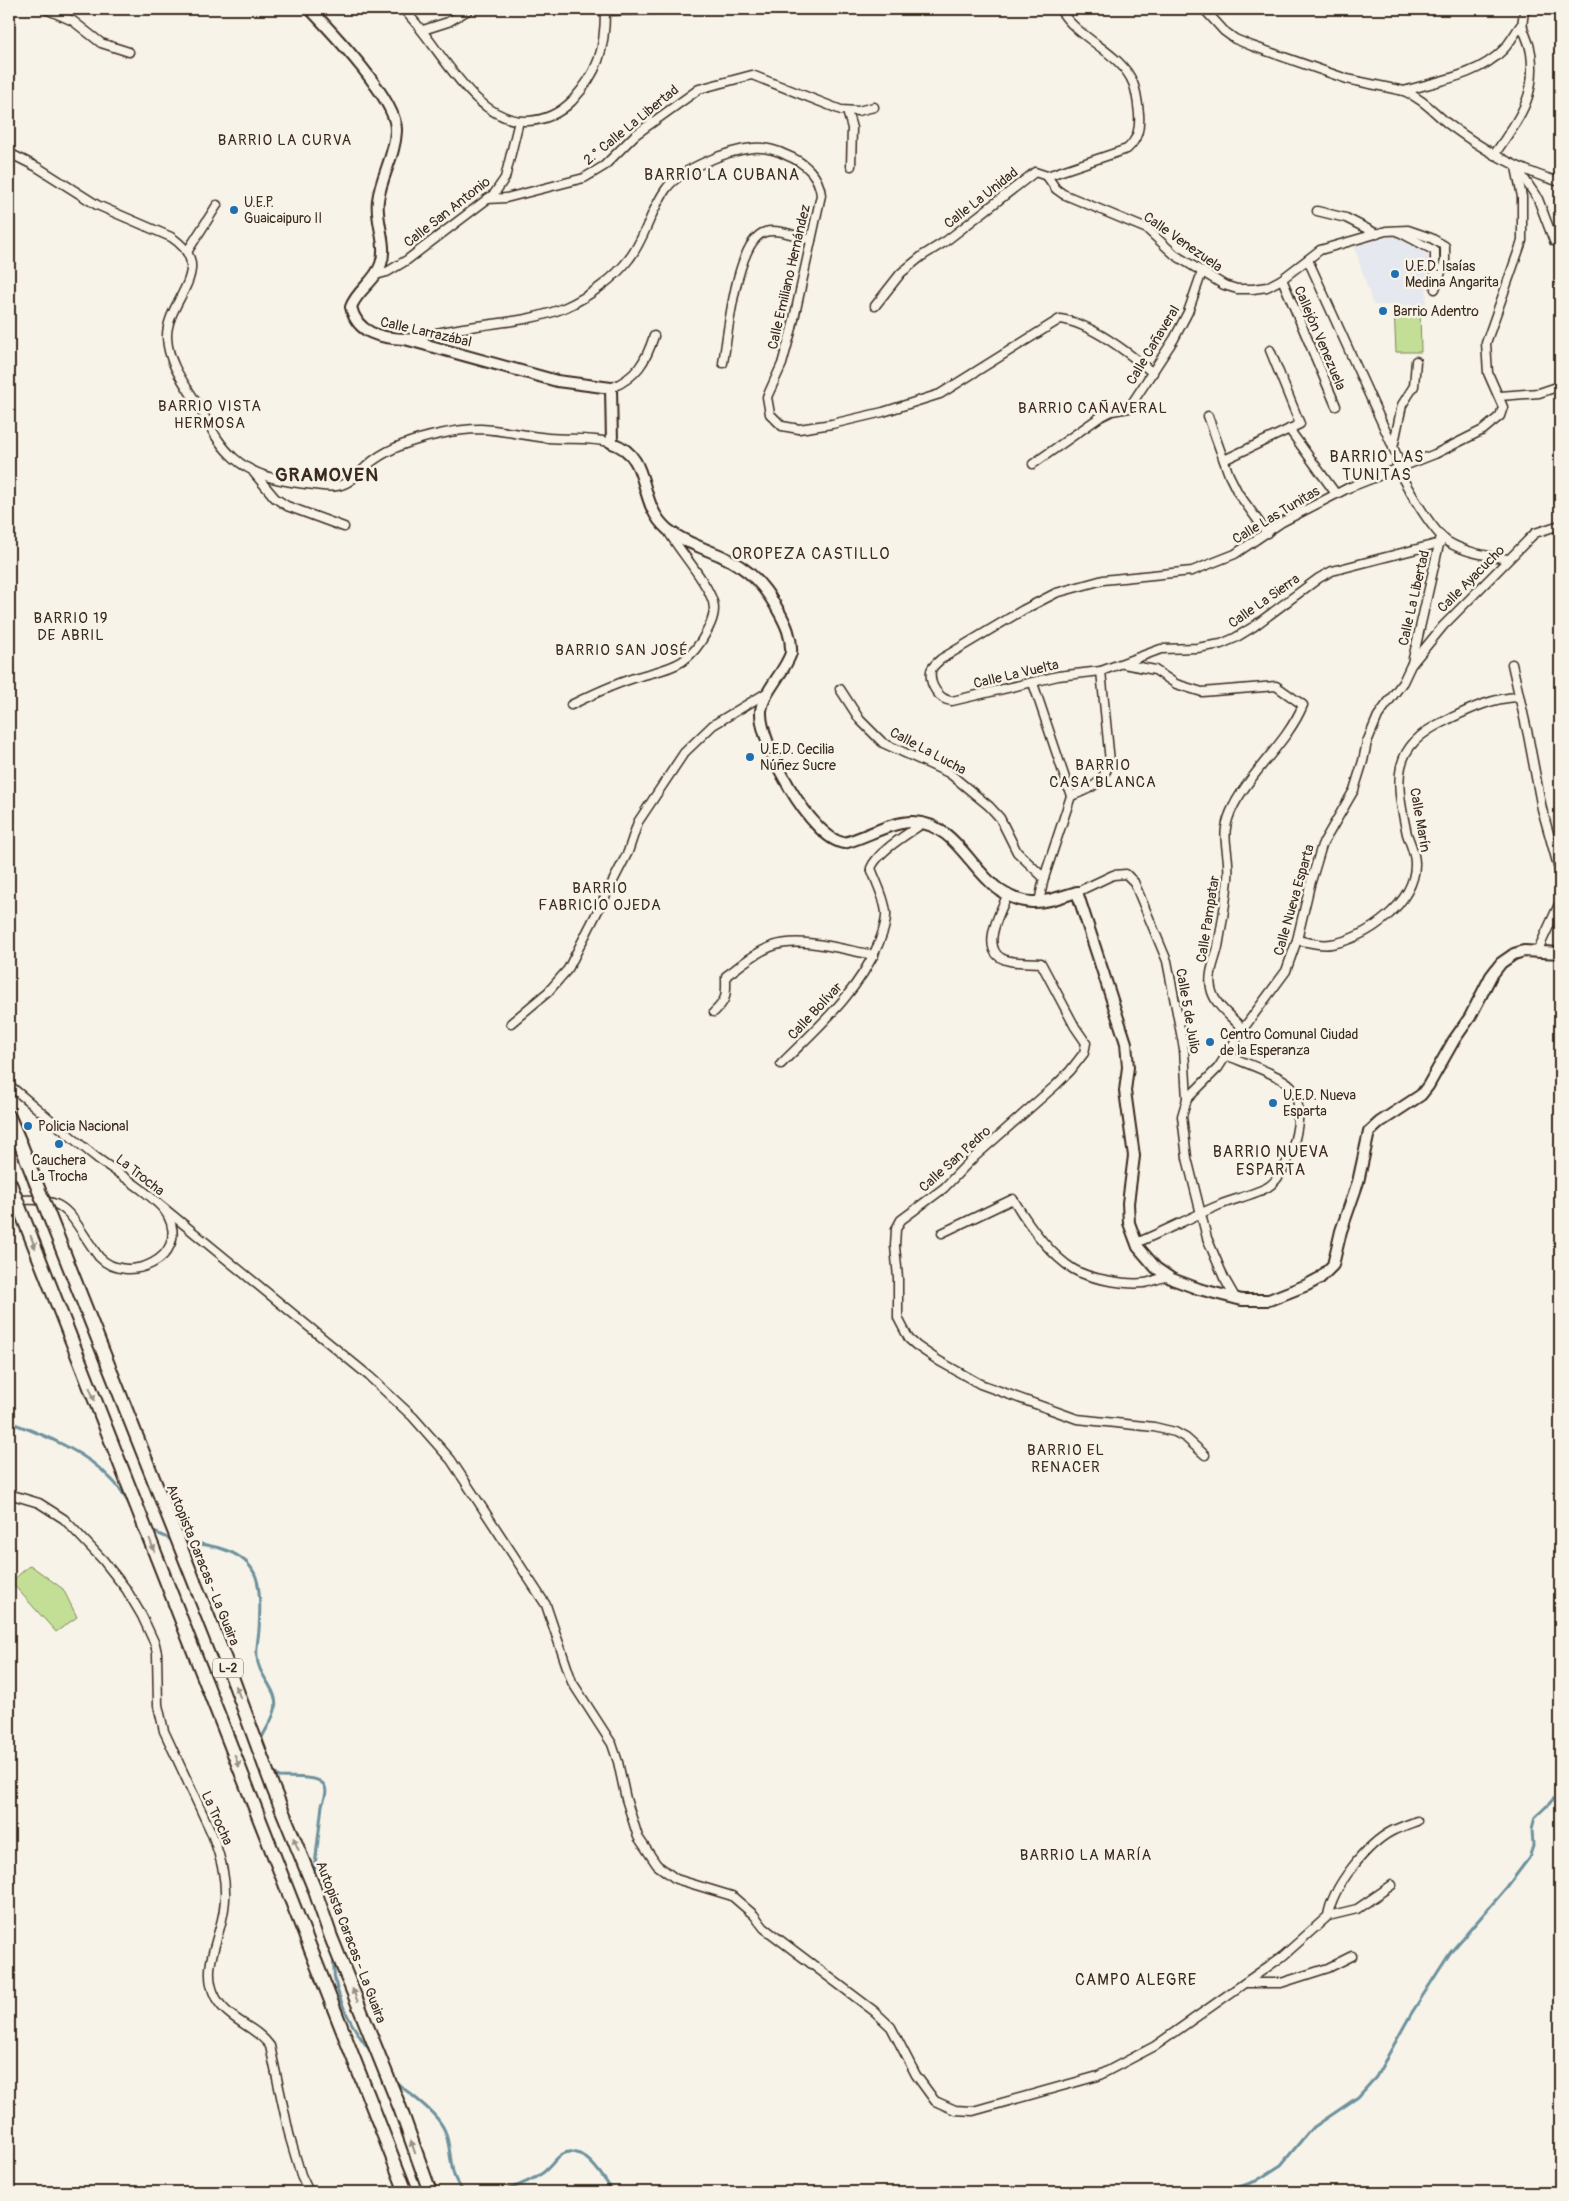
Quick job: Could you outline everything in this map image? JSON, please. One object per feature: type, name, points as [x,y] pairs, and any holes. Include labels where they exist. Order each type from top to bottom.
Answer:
[{"type":"highway","name":"Autopista Caracas - La Guaira","points":[[9,1117],[235,1685],[273,1788],[314,1888],[331,1937],[397,2101],[430,2192]]},
{"type":"highway","name":"L-2","points":[[9,1181],[406,2192]]},
{"type":"street","points":[[46,9],[73,21],[101,43],[128,52]]},
{"type":"street","points":[[310,9],[341,43],[374,85],[393,113],[396,124],[394,148],[378,199],[377,213],[382,263],[376,275]]},
{"type":"street","points":[[403,9],[423,30],[462,84],[479,102],[490,110],[518,122],[547,118],[558,112],[585,86],[595,71],[602,54],[603,10],[675,9]]},
{"type":"street","points":[[423,30],[448,22],[470,9]]},
{"type":"street","name":"Calle La Unidad","points":[[875,306],[901,273],[922,256],[946,241],[1035,172],[1047,176],[1127,149],[1138,135],[1140,124],[1134,84],[1127,72],[1072,24],[1060,9]]},
{"type":"street","points":[[1204,9],[1224,31],[1243,43],[1347,79],[1404,91],[1421,100],[1445,121],[1494,155],[1516,167],[1560,182]]},
{"type":"street","points":[[1404,91],[1460,75],[1483,64],[1504,49],[1521,25],[1525,9]]},
{"type":"street","points":[[1494,155],[1521,116],[1531,92],[1533,75],[1530,50],[1521,25]]},
{"type":"street","name":"2.° Calle La Libertad","points":[[487,199],[506,198],[584,178],[604,166],[635,135],[699,89],[752,75],[808,99],[847,111],[874,107]]},
{"type":"street","points":[[847,111],[852,128],[851,166]]},
{"type":"street","name":"Calle San Antonio","points":[[376,275],[387,272],[407,260],[494,194],[504,178],[518,122]]},
{"type":"street","name":"Calle Emiliano Hernández","points":[[405,339],[553,312],[572,303],[595,289],[628,261],[662,194],[676,179],[708,162],[741,150],[755,148],[776,150],[796,159],[816,177],[821,195],[792,328],[782,364],[767,397],[770,414],[782,426],[800,429],[832,424],[883,412],[940,394],[1060,320],[1072,322],[1107,338],[1153,373]]},
{"type":"street","points":[[9,153],[37,167],[97,205],[160,231],[179,242],[187,252],[191,276],[174,312],[167,334],[171,357],[180,379],[214,435],[233,457],[253,471],[278,480],[332,486],[341,485],[349,481],[374,460],[403,444],[440,434],[482,429],[550,438],[600,439],[625,449],[638,463],[646,497],[652,508],[705,585],[714,604],[712,622],[691,655],[674,666],[658,673],[618,684],[571,705]]},
{"type":"street","points":[[1516,167],[1538,199],[1554,241],[1560,240]]},
{"type":"street","points":[[1516,167],[1522,197],[1522,241],[1486,343],[1488,373],[1500,396],[1539,393],[1560,386]]},
{"type":"street","name":"Calle Venezuela","points":[[1047,176],[1056,189],[1063,194],[1147,229],[1175,255],[1224,285],[1236,289],[1253,290],[1267,287],[1282,279],[1320,250],[1386,231],[1408,230],[1431,238],[1445,246],[1444,261],[1435,289],[1435,251],[1396,231]]},
{"type":"street","points":[[187,252],[216,205]]},
{"type":"street","points":[[1317,211],[1346,218],[1377,234]]},
{"type":"street","points":[[723,363],[741,264],[753,240],[766,232],[774,232],[811,240]]},
{"type":"street","points":[[1308,260],[1397,456],[1397,469],[1440,539],[1467,550],[1508,559]]},
{"type":"street","name":"Calle Cañaveral","points":[[1033,464],[1112,410],[1129,408],[1174,339],[1188,312],[1202,272]]},
{"type":"street","name":"Calle Larrazábal","points":[[376,275],[357,294],[351,308],[353,314],[365,330],[373,335],[383,338],[405,339],[557,381],[611,388]]},
{"type":"street","name":"Callejón Venezuela","points":[[1282,279],[1336,406]]},
{"type":"street","points":[[612,443],[611,388],[630,378],[645,360],[654,336]]},
{"type":"street","points":[[1224,460],[1300,424],[1270,350]]},
{"type":"street","points":[[1393,448],[1402,405],[1414,386],[1416,361]]},
{"type":"street","name":"Calle Las Tunitas","points":[[938,695],[931,672],[933,666],[1041,600],[1086,583],[1192,571],[1235,554],[1266,533],[1336,494],[1435,454],[1483,430],[1500,416],[1503,406],[1500,396]]},
{"type":"street","points":[[1208,416],[1238,493],[1266,533]]},
{"type":"street","points":[[1289,429],[1336,494]]},
{"type":"street","points":[[253,471],[275,498],[287,506],[344,527]]},
{"type":"street","name":"Calle Ayacucho","points":[[1411,665],[1443,626],[1535,533],[1560,525]]},
{"type":"street","points":[[665,527],[691,544],[725,557],[750,571],[776,606],[790,634],[792,653],[761,709],[763,731],[768,747],[796,798],[827,835],[836,842],[844,842],[902,823],[923,823],[948,836],[988,883],[1008,894],[1031,902],[1039,902],[1077,892],[1126,1043],[1128,1067],[1125,1090],[1134,1156],[1128,1203],[1129,1223],[1136,1243],[1144,1257],[1166,1276],[1198,1289],[1236,1299],[1257,1301],[1282,1296],[1307,1286],[1330,1269],[1333,1265],[1358,1182],[1369,1132],[1380,1122],[1421,1095],[1470,1017],[1491,976],[1501,963],[1514,954],[1524,951],[1560,953]]},
{"type":"street","name":"Calle La Sierra","points":[[1101,671],[1161,649],[1197,648],[1221,644],[1241,634],[1319,578],[1332,571],[1440,539]]},
{"type":"street","name":"Calle La Libertad","points":[[1411,665],[1440,539]]},
{"type":"street","name":"Calle Pampatar","points":[[1124,664],[1155,670],[1176,684],[1202,692],[1276,686],[1303,705],[1295,723],[1234,804],[1224,833],[1228,877],[1218,946],[1212,971],[1211,988],[1221,1006],[1243,1029]]},
{"type":"street","points":[[1512,664],[1542,809],[1560,873]]},
{"type":"street","name":"Calle Nueva Esparta","points":[[1186,1099],[1218,1068],[1243,1029],[1286,971],[1297,940],[1322,845],[1354,790],[1374,724],[1403,682],[1411,665]]},
{"type":"street","points":[[1071,796],[1091,788],[1099,782],[1106,775],[1110,762],[1101,671]]},
{"type":"street","name":"Calle La Vuelta","points":[[938,695],[945,700],[952,701],[1058,676],[1101,671]]},
{"type":"street","points":[[1033,683],[1071,796],[1044,878],[1039,902]]},
{"type":"street","name":"Calle La Lucha","points":[[840,689],[860,720],[883,743],[949,773],[989,806],[1000,818],[1017,852],[1044,878]]},
{"type":"street","points":[[511,1023],[548,992],[568,969],[628,852],[638,822],[684,753],[713,725],[770,691]]},
{"type":"street","name":"Calle Marín","points":[[1297,940],[1321,945],[1346,940],[1361,935],[1388,916],[1413,878],[1415,862],[1403,808],[1400,778],[1401,763],[1408,747],[1422,733],[1455,716],[1501,698],[1518,697]]},
{"type":"street","name":"Calle Bolívar","points":[[781,1064],[846,998],[874,955],[881,937],[886,913],[871,868],[873,863],[890,847],[923,823]]},
{"type":"street","name":"Calle 5 de Julio","points":[[1077,892],[1113,875],[1126,874],[1134,882],[1141,902],[1162,945],[1184,1049],[1186,1099],[1182,1116],[1185,1148],[1208,1238],[1217,1262],[1236,1299]]},
{"type":"street","name":"Calle San Pedro","points":[[1008,894],[993,931],[991,941],[994,950],[1000,957],[1008,961],[1041,963],[1075,1027],[1086,1042],[1086,1046],[1080,1060],[1056,1085],[970,1161],[944,1188],[901,1220],[898,1225],[895,1246],[898,1278],[898,1318],[909,1339],[917,1346],[980,1384],[1077,1420],[1154,1427],[1175,1432],[1186,1438],[1206,1455]]},
{"type":"street","points":[[1537,952],[1560,902]]},
{"type":"street","points":[[714,1012],[724,1003],[726,976],[773,946],[804,943],[874,955]]},
{"type":"street","points":[[1136,1243],[1220,1205],[1271,1185],[1283,1170],[1296,1135],[1298,1120],[1295,1092],[1284,1080],[1226,1055]]},
{"type":"street","name":"La Trocha","points":[[9,1085],[69,1136],[162,1207],[170,1222],[172,1236],[170,1244],[158,1261],[143,1268],[124,1270],[104,1262],[71,1215],[60,1205],[42,1199],[9,1201]]},
{"type":"street","points":[[942,1233],[1013,1199],[1037,1233],[1060,1258],[1074,1269],[1114,1281],[1134,1284],[1147,1283],[1166,1276]]},
{"type":"street","points":[[154,1200],[369,1376],[412,1417],[451,1460],[546,1605],[572,1682],[612,1744],[638,1837],[657,1865],[676,1879],[732,1896],[754,1915],[764,1928],[874,2011],[891,2027],[916,2075],[935,2101],[955,2110],[974,2111],[1098,2076],[1155,2046],[1284,1956],[1328,1916],[1357,1909],[1392,1885]]},
{"type":"street","name":"La Trocha","points":[[9,1494],[39,1503],[64,1519],[117,1576],[150,1631],[157,1653],[158,1705],[164,1731],[212,1834],[223,1871],[224,1908],[210,1966],[213,1991],[225,2011],[263,2037],[270,2046],[290,2138],[301,2175],[309,2192]]},
{"type":"street","points":[[1328,1916],[1329,1906],[1341,1884],[1367,1849],[1391,1832],[1417,1821]]},
{"type":"street","points":[[1245,1983],[1281,1983],[1328,1968],[1352,1956]]},
{"type":"shaded area","name":"U.E.D. Isaías Medina Angarita","points":[[1397,234],[1428,255],[1426,305],[1373,305],[1353,243],[1383,239]]},
{"type":"green space","points":[[1394,308],[1420,308],[1421,352],[1396,352]]},
{"type":"green space","points":[[30,1565],[63,1589],[77,1617],[56,1632],[11,1582]]},
{"type":"waterway","points":[[9,1422],[65,1445],[91,1461],[116,1484],[131,1506]]},
{"type":"waterway","points":[[150,1530],[174,1541]]},
{"type":"waterway","points":[[183,1542],[203,1544],[235,1554],[244,1560],[256,1577],[260,1603],[257,1647],[258,1664],[272,1690],[276,1703],[274,1714],[260,1742]]},
{"type":"waterway","points":[[271,1770],[279,1777],[314,1779],[321,1782],[325,1787],[326,1794],[322,1805],[314,1874]]},
{"type":"waterway","points":[[1225,2192],[1256,2181],[1281,2165],[1311,2129],[1358,2097],[1376,2077],[1411,2014],[1450,1953],[1507,1887],[1529,1858],[1533,1846],[1532,1829],[1535,1817],[1560,1791]]},
{"type":"waterway","points":[[334,1959],[334,1971],[339,1997],[350,2021],[372,2053]]},
{"type":"waterway","points":[[395,2081],[439,2120],[446,2135],[455,2179],[465,2192]]},
{"type":"waterway","points":[[502,2192],[536,2177],[547,2170],[561,2155],[569,2152],[577,2153],[592,2163],[613,2192]]},
{"type":"place","name":"U.E.P. Guaicaipuro II","points":[[234,210]]},
{"type":"place","name":"U.E.D. Isaías Medina Angarita","points":[[1395,274]]},
{"type":"place","name":"Barrio Adentro","points":[[1383,311]]},
{"type":"place","name":"U.E.D. Cecilia Núñez Sucre","points":[[750,757]]},
{"type":"place","name":"Centro Comunal Ciudad de la Esperanza","points":[[1210,1042]]},
{"type":"place","name":"U.E.D. Nueva Esparta","points":[[1273,1103]]},
{"type":"place","name":"Policia Nacional","points":[[28,1126]]},
{"type":"place","name":"Cauchera La Trocha","points":[[59,1144]]},
{"type":"district","name":"BARRIO LA CURVA","points":[[285,140]]},
{"type":"district","name":"BARRIO LA CUBANA","points":[[722,175]]},
{"type":"district","name":"BARRIO CAÑAVERAL","points":[[1093,408]]},
{"type":"district","name":"BARRIO VISTA HERMOSA","points":[[210,414]]},
{"type":"district","name":"BARRIO LAS TUNITAS","points":[[1377,466]]},
{"type":"district","name":"GRAMOVEN","points":[[327,475]]},
{"type":"district","name":"OROPEZA CASTILLO","points":[[811,554]]},
{"type":"district","name":"BARRIO 19 DE ABRIL","points":[[71,626]]},
{"type":"district","name":"BARRIO SAN JOSÉ","points":[[622,650]]},
{"type":"district","name":"BARRIO CASA BLANCA","points":[[1103,774]]},
{"type":"district","name":"BARRIO FABRICIO OJEDA","points":[[600,896]]},
{"type":"district","name":"BARRIO NUEVA ESPARTA","points":[[1271,1161]]},
{"type":"district","name":"BARRIO EL RENACER","points":[[1066,1458]]},
{"type":"district","name":"BARRIO LA MARÍA","points":[[1086,1855]]},
{"type":"district","name":"CAMPO ALEGRE","points":[[1136,1980]]}]
